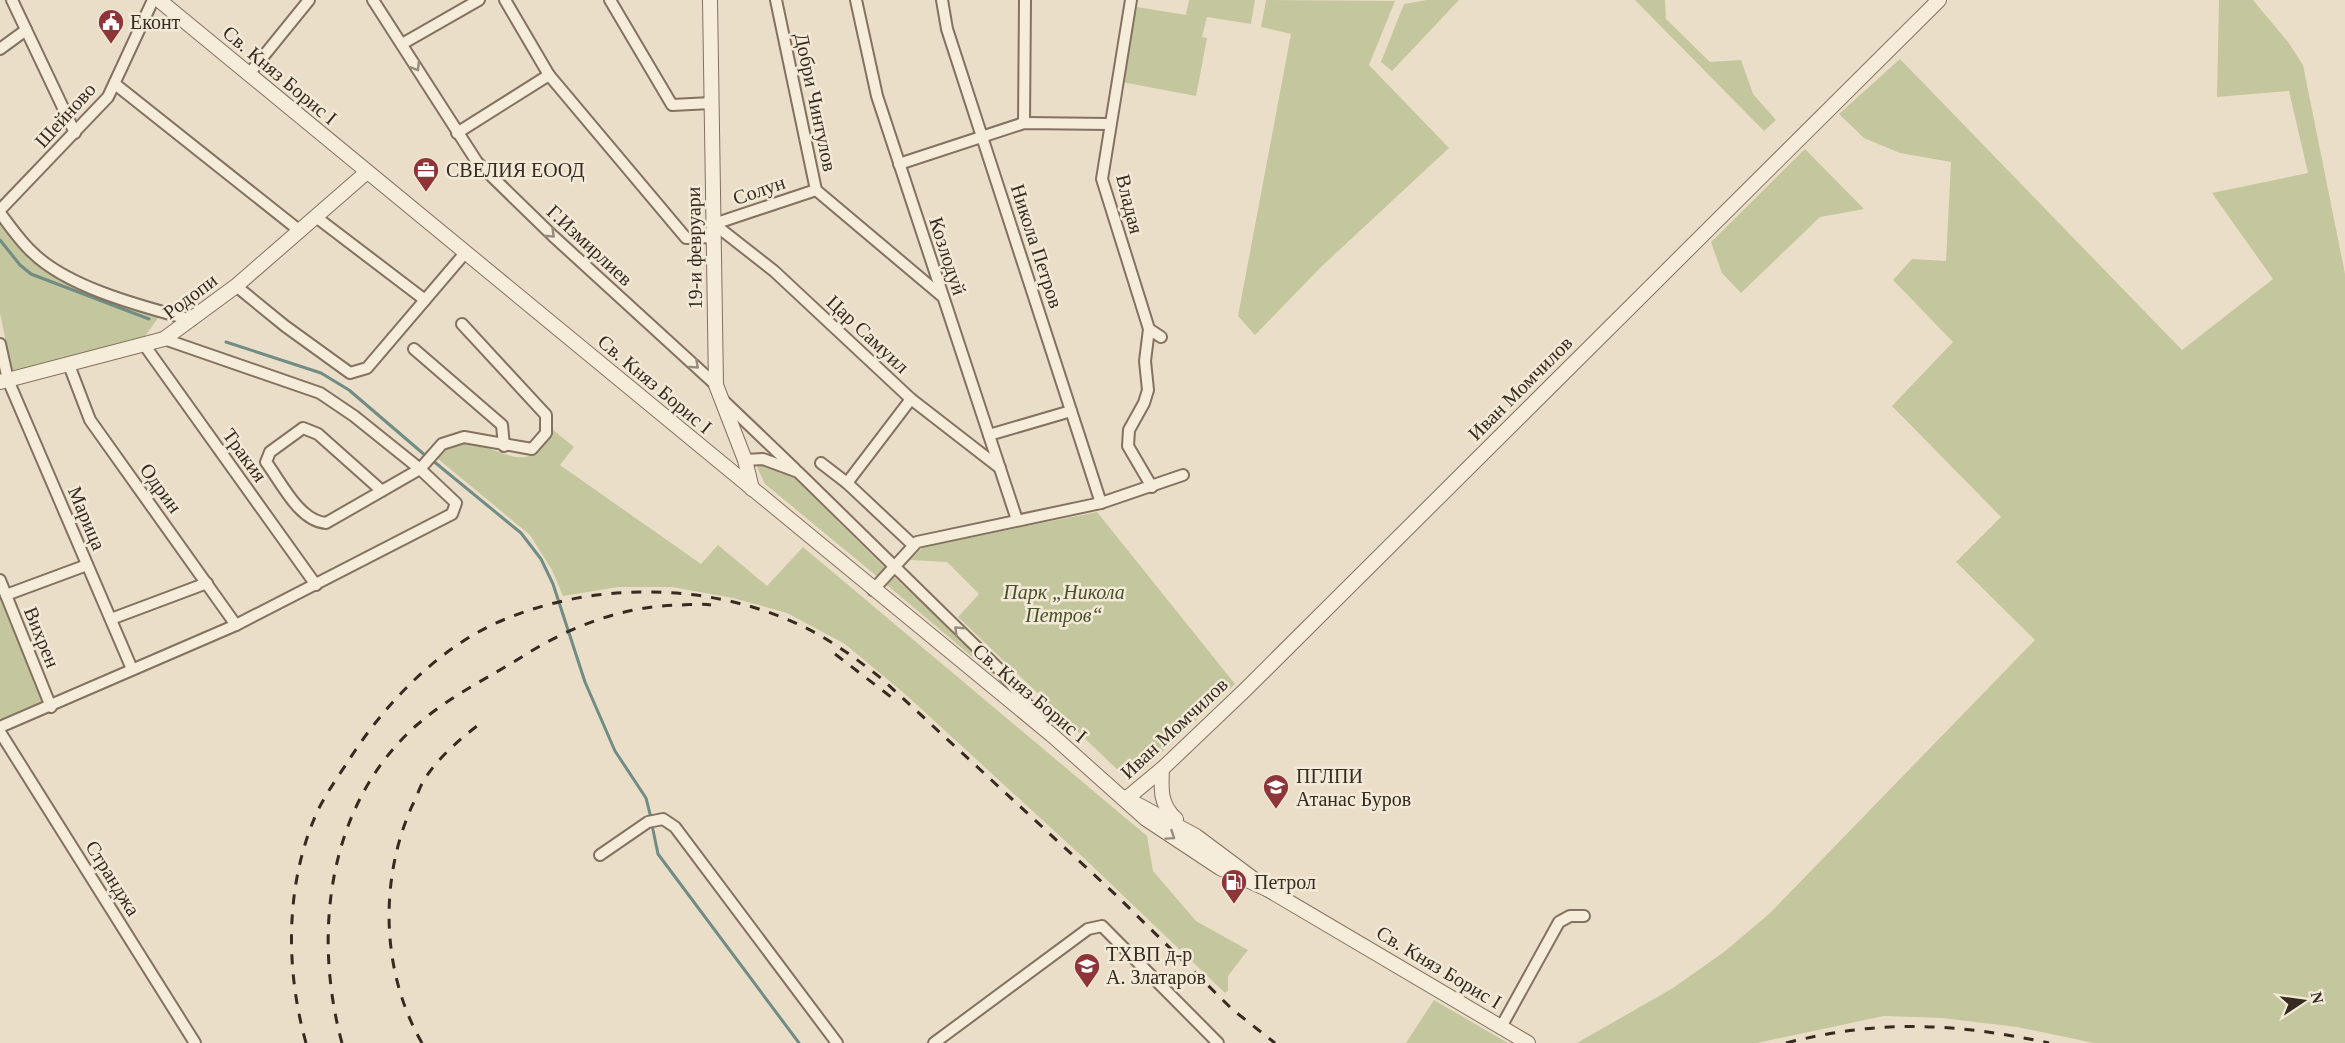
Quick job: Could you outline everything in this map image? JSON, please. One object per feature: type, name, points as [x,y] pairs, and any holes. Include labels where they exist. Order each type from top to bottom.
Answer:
[{"type":"street","points":[[12,0],[75,133]]},
{"type":"street","name":"Шейново","points":[[0,211],[108,97],[153,0]]},
{"type":"street","name":"Св. Княз Борис I","points":[[159,0],[1053,736],[1146,819],[1220,868],[1268,889]]},
{"type":"street","points":[[249,74],[309,0]]},
{"type":"street","name":"Г.Измирлиев","points":[[373,0],[477,162],[553,236],[716,385]]},
{"type":"street","points":[[402,44],[479,0]]},
{"type":"street","points":[[505,0],[549,75],[686,237],[714,231]]},
{"type":"street","points":[[610,0],[672,105],[711,103]]},
{"type":"street","name":"19-и февруари","points":[[710,0],[716,385],[746,460],[752,489]]},
{"type":"street","name":"Добри Чинтулов","points":[[776,0],[816,190],[943,297]]},
{"type":"street","name":"Козлодуй","points":[[856,0],[877,96],[1017,520]]},
{"type":"street","name":"Никола Петров","points":[[942,0],[947,29],[1101,503]]},
{"type":"street","points":[[1024,123],[1025,0]]},
{"type":"street","name":"Владая","points":[[1131,0],[1109,124],[1102,179],[1149,329]]},
{"type":"street","name":"Иван Момчилов","points":[[1126,799],[1162,769],[1625,314],[1939,0]]},
{"type":"street","points":[[0,49],[26,30]]},
{"type":"street","points":[[457,133],[549,75]]},
{"type":"street","points":[[115,84],[300,231]]},
{"type":"street","points":[[899,164],[1024,123],[1109,124]]},
{"type":"street","name":"Родопи","points":[[4,381],[145,346],[164,339],[236,286],[367,172]]},
{"type":"street","name":"Солун","points":[[714,231],[816,190]]},
{"type":"street","points":[[0,211],[32,252],[63,274],[111,294],[192,320]]},
{"type":"street","points":[[316,217],[425,300]]},
{"type":"street","name":"Цар Самуил","points":[[714,231],[774,271],[911,399],[1000,468]]},
{"type":"street","points":[[236,286],[285,326],[350,373],[367,368],[465,253]]},
{"type":"street","points":[[382,491],[318,434],[303,428],[270,452],[266,462],[302,512],[318,523],[326,523],[382,491],[420,469],[442,444],[464,437],[504,446],[532,449],[546,433],[546,415],[462,324]]},
{"type":"street","points":[[1152,487],[1128,446],[1129,430],[1144,403],[1148,390],[1145,361],[1149,329],[1161,337]]},
{"type":"street","points":[[0,727],[237,625],[452,514],[456,503],[420,469],[354,416],[320,393],[164,339]]},
{"type":"street","name":"Марица","points":[[0,344],[4,381],[132,669]]},
{"type":"street","name":"Тракия","points":[[145,346],[316,585]]},
{"type":"street","points":[[414,349],[502,425],[504,446]]},
{"type":"street","name":"Одрин","points":[[69,365],[90,420],[237,625]]},
{"type":"street","points":[[847,483],[911,399]]},
{"type":"street","points":[[724,401],[999,669],[1053,736]]},
{"type":"street","points":[[989,435],[1071,411]]},
{"type":"street","points":[[746,460],[763,459],[798,472]]},
{"type":"street","points":[[821,463],[847,483],[913,545]]},
{"type":"street","points":[[873,590],[913,545],[1101,503],[1183,475]]},
{"type":"street","points":[[6,595],[87,565]]},
{"type":"street","name":"Вихрен","points":[[0,580],[51,706]]},
{"type":"street","points":[[111,619],[207,582]]},
{"type":"street","name":"Странджа","points":[[0,732],[195,1043]]},
{"type":"street","points":[[1162,769],[1162,799],[1165,807],[1196,836]]},
{"type":"street","name":"Св. Княз Борис I","points":[[1126,799],[1151,810],[1196,836],[1268,889],[1528,1043]]},
{"type":"street","points":[[600,855],[648,822],[663,819],[675,827],[837,1043]]},
{"type":"street","points":[[1501,1027],[1559,922],[1570,916],[1584,916]]},
{"type":"street","points":[[934,1043],[1088,929],[1102,926],[1218,1043]]},
{"type":"green space","points":[[1189,0],[1255,0],[1251,24],[1207,17],[1202,37],[1207,38],[1196,96],[1122,82],[1137,7],[1186,15]]},
{"type":"green space","points":[[1266,0],[1395,1],[1369,65],[1449,148],[1322,266],[1255,335],[1238,316],[1291,34],[1261,27]]},
{"type":"green space","points":[[1427,0],[1459,0],[1392,71],[1381,62],[1404,4]]},
{"type":"green space","points":[[1635,0],[1665,0],[1666,19],[1710,62],[1741,60],[1753,94],[1776,120],[1764,131]]},
{"type":"green space","points":[[2219,0],[2253,0],[2288,42],[2303,65],[2345,274],[2345,1043],[2094,1043],[2017,1027],[1942,1018],[1884,1016],[1757,1043],[1577,1043],[1673,988],[1724,952],[1769,914],[2035,640],[1956,562],[2001,517],[1892,406],[1953,342],[1893,280],[1912,259],[1946,261],[1951,162],[1900,153],[1864,138],[1839,114],[1900,59],[2182,350],[2273,279],[2212,193],[2308,173],[2289,91],[2217,97]]},
{"type":"green space","points":[[1805,149],[1864,209],[1820,217],[1741,293],[1722,273],[1711,242]]},
{"type":"green space","points":[[0,220],[31,261],[68,283],[161,314],[145,336],[12,372],[0,313]]},
{"type":"green space","points":[[552,429],[574,447],[560,465],[701,564],[718,545],[767,586],[803,547],[1147,836],[1153,871],[1196,921],[1248,950],[1228,976],[1228,991],[1225,993],[1086,860],[905,694],[845,644],[787,613],[733,598],[672,587],[618,587],[563,596],[552,570],[530,535],[437,458],[453,447],[468,444],[515,457],[528,456],[541,448]]},
{"type":"green space","points":[[763,465],[794,478],[887,570],[879,578],[765,484],[757,467]]},
{"type":"green space","name":"Парк „Никола Петров“","points":[[1097,512],[1235,684],[1143,770],[1121,773],[958,617],[979,594],[947,562],[910,560],[923,547]]},
{"type":"green space","points":[[894,577],[997,672],[995,676],[887,585]]},
{"type":"green space","points":[[0,595],[43,699],[43,706],[4,722],[0,718]]},
{"type":"green space","points":[[1434,1000],[1508,1043],[1406,1043]]},
{"type":"waterway","points":[[0,240],[20,265],[31,274],[149,319]]},
{"type":"waterway","points":[[226,342],[321,373],[349,390],[426,456]]},
{"type":"waterway","points":[[432,460],[521,533],[541,559],[553,584],[585,682],[615,751],[646,798],[651,818]]},
{"type":"waterway","points":[[652,825],[658,854],[799,1043]]},
{"type":"railway","points":[[306,1043],[294,985],[292,955],[294,896],[299,866],[307,838],[321,804],[378,719],[416,678],[460,643],[483,629],[543,606],[580,598],[618,593],[656,592],[731,601],[767,612],[813,631],[853,657],[882,679],[1116,895],[1233,1010],[1275,1043]]},
{"type":"railway","points":[[342,1043],[333,1001],[329,958],[329,914],[335,872],[346,830],[364,791],[388,756],[418,724],[443,704],[561,635],[599,620],[638,609],[658,606],[711,605]]},
{"type":"railway","points":[[835,654],[895,700]]},
{"type":"railway","points":[[422,1043],[408,1015],[398,986],[392,956],[389,926],[394,864],[401,835],[424,780],[444,755],[481,723]]},
{"type":"railway","points":[[1786,1043],[1854,1030],[1918,1026],[1981,1031],[2049,1043]]},
{"type":"place","name":"Еконт","points":[[111,45]]},
{"type":"place","name":"СВЕЛИЯ ЕООД","points":[[426,193]]},
{"type":"place","name":"ПГЛПИ Атанас Буров","points":[[1276,810]]},
{"type":"place","name":"Петрол","points":[[1234,905]]},
{"type":"place","name":"ТХВП д-р А. Златаров","points":[[1087,989]]}]
